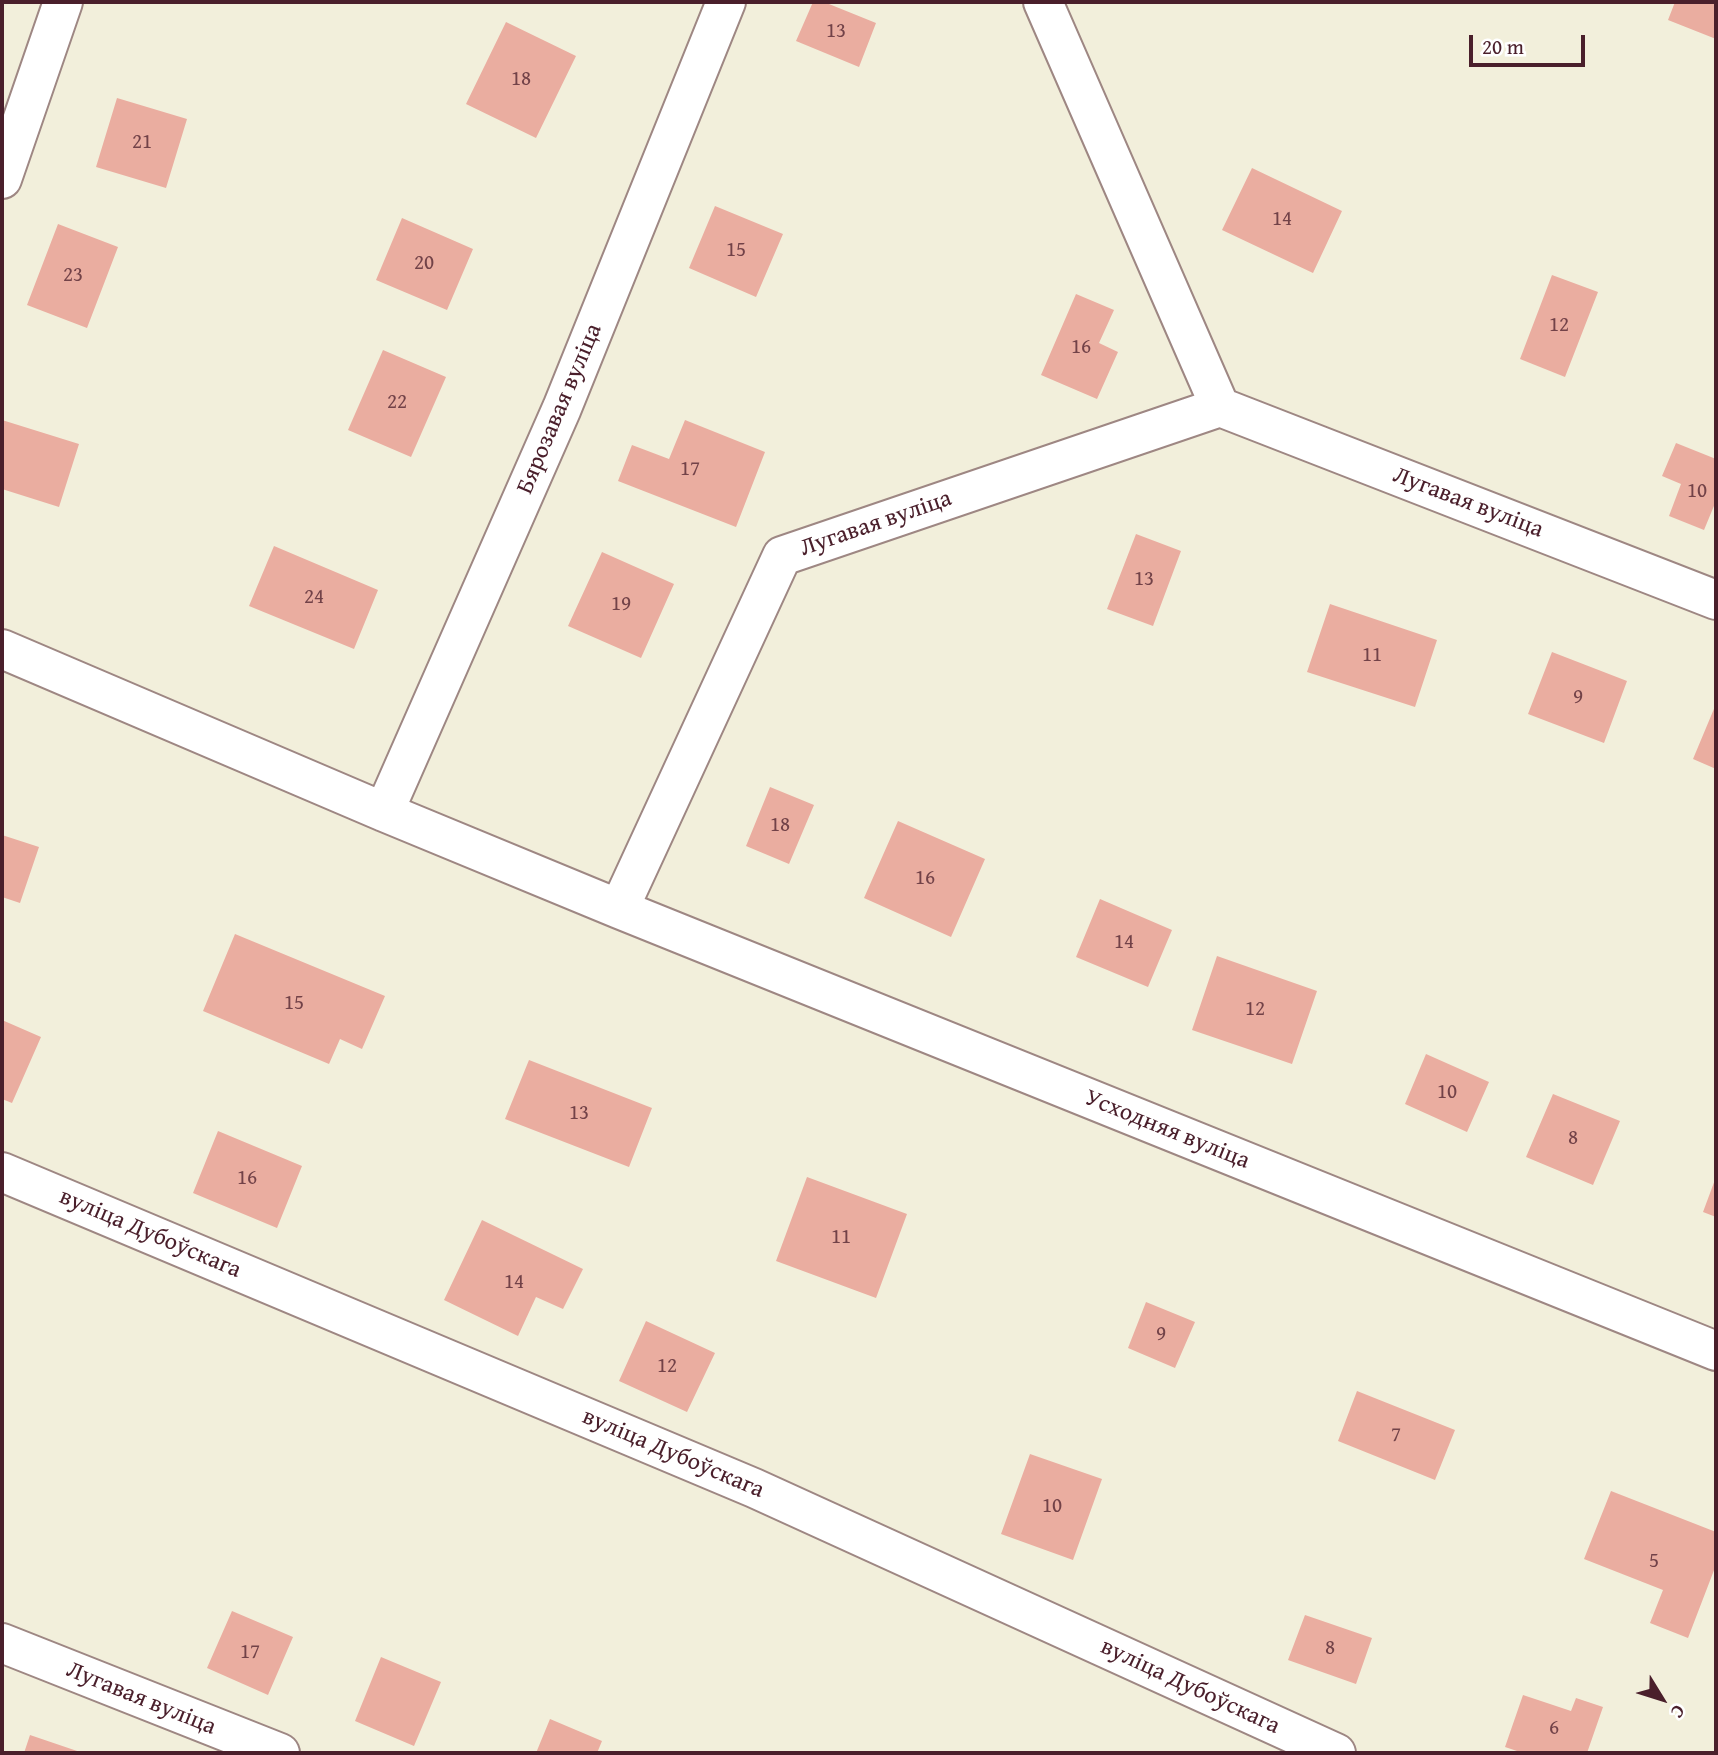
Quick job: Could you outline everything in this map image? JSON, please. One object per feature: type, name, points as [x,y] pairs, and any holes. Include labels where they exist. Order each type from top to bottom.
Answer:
[{"type":"street","points":[[2,179],[63,2]]},
{"type":"street","name":"Бярозавая вуліца","points":[[384,812],[562,408],[726,2]]},
{"type":"street","points":[[1043,2],[1220,407]]},
{"type":"street","name":"Лугавая вуліца","points":[[619,909],[782,556],[1220,407],[1716,600]]},
{"type":"street","points":[[2,649],[619,909]]},
{"type":"street","name":"Усходняя вуліца","points":[[619,909],[1716,1351]]},
{"type":"street","name":"вуліца Дубоўскага","points":[[2,1172],[754,1488],[1336,1753]]},
{"type":"street","name":"Лугавая вуліца","points":[[2,1643],[280,1753]]},
{"type":"building","points":[[813,2],[824,2],[876,23],[859,67],[796,41]]},
{"type":"building","points":[[1675,2],[1716,2],[1716,39],[1668,20]]},
{"type":"building","points":[[506,22],[576,56],[536,138],[466,104]]},
{"type":"building","points":[[117,98],[187,119],[166,188],[96,167]]},
{"type":"building","points":[[1252,168],[1342,211],[1313,273],[1222,230]]},
{"type":"building","points":[[715,206],[783,234],[756,297],[689,268]]},
{"type":"building","points":[[402,218],[473,249],[447,310],[376,280]]},
{"type":"building","points":[[58,224],[118,247],[87,328],[27,305]]},
{"type":"building","points":[[1552,275],[1598,292],[1565,377],[1520,359]]},
{"type":"building","points":[[1076,294],[1114,310],[1099,343],[1118,352],[1097,399],[1041,375]]},
{"type":"building","points":[[383,350],[446,377],[411,457],[348,430]]},
{"type":"building","points":[[2,420],[79,444],[59,507],[2,489]]},
{"type":"building","points":[[685,420],[765,452],[736,527],[618,481],[632,445],[669,459]]},
{"type":"building","points":[[1676,443],[1716,459],[1716,501],[1704,530],[1669,516],[1681,484],[1662,476]]},
{"type":"building","points":[[1136,534],[1181,551],[1153,626],[1107,609]]},
{"type":"building","points":[[274,546],[378,590],[354,649],[249,606]]},
{"type":"building","points":[[602,552],[674,584],[641,658],[568,626]]},
{"type":"building","points":[[1330,604],[1437,640],[1415,707],[1307,672]]},
{"type":"building","points":[[1552,652],[1627,681],[1604,743],[1528,714]]},
{"type":"building","points":[[1716,704],[1716,769],[1693,759]]},
{"type":"building","points":[[770,787],[814,805],[789,864],[746,846]]},
{"type":"building","points":[[898,821],[985,859],[951,937],[864,898]]},
{"type":"building","points":[[2,835],[39,847],[20,903],[2,897]]},
{"type":"building","points":[[1100,899],[1172,930],[1148,987],[1076,957]]},
{"type":"building","points":[[235,934],[385,996],[362,1049],[340,1039],[329,1064],[203,1011]]},
{"type":"building","points":[[1217,956],[1317,991],[1292,1064],[1192,1030]]},
{"type":"building","points":[[2,1020],[41,1037],[12,1103],[2,1099]]},
{"type":"building","points":[[1426,1054],[1489,1082],[1467,1132],[1405,1104]]},
{"type":"building","points":[[529,1060],[652,1108],[629,1167],[505,1119]]},
{"type":"building","points":[[1553,1094],[1620,1121],[1593,1185],[1526,1157]]},
{"type":"building","points":[[218,1131],[302,1166],[277,1228],[193,1193]]},
{"type":"building","points":[[807,1177],[907,1214],[876,1298],[776,1261]]},
{"type":"building","points":[[1716,1177],[1716,1217],[1703,1212]]},
{"type":"building","points":[[482,1220],[583,1269],[563,1309],[536,1297],[518,1336],[444,1300]]},
{"type":"building","points":[[1146,1302],[1195,1322],[1175,1368],[1128,1348]]},
{"type":"building","points":[[646,1321],[715,1353],[687,1412],[619,1381]]},
{"type":"building","points":[[1357,1391],[1455,1430],[1435,1480],[1338,1441]]},
{"type":"building","points":[[1030,1454],[1102,1479],[1073,1560],[1001,1534]]},
{"type":"building","points":[[1611,1491],[1716,1532],[1716,1565],[1688,1638],[1650,1623],[1663,1590],[1584,1559]]},
{"type":"building","points":[[232,1611],[293,1637],[268,1695],[207,1668]]},
{"type":"building","points":[[1305,1615],[1372,1638],[1356,1684],[1288,1660]]},
{"type":"building","points":[[381,1657],[441,1682],[414,1746],[355,1721]]},
{"type":"building","points":[[1523,1695],[1571,1711],[1576,1698],[1603,1707],[1587,1753],[1523,1753],[1505,1747]]},
{"type":"building","points":[[550,1719],[602,1741],[597,1753],[536,1753]]},
{"type":"building","points":[[30,1735],[83,1753],[24,1753]]}]
